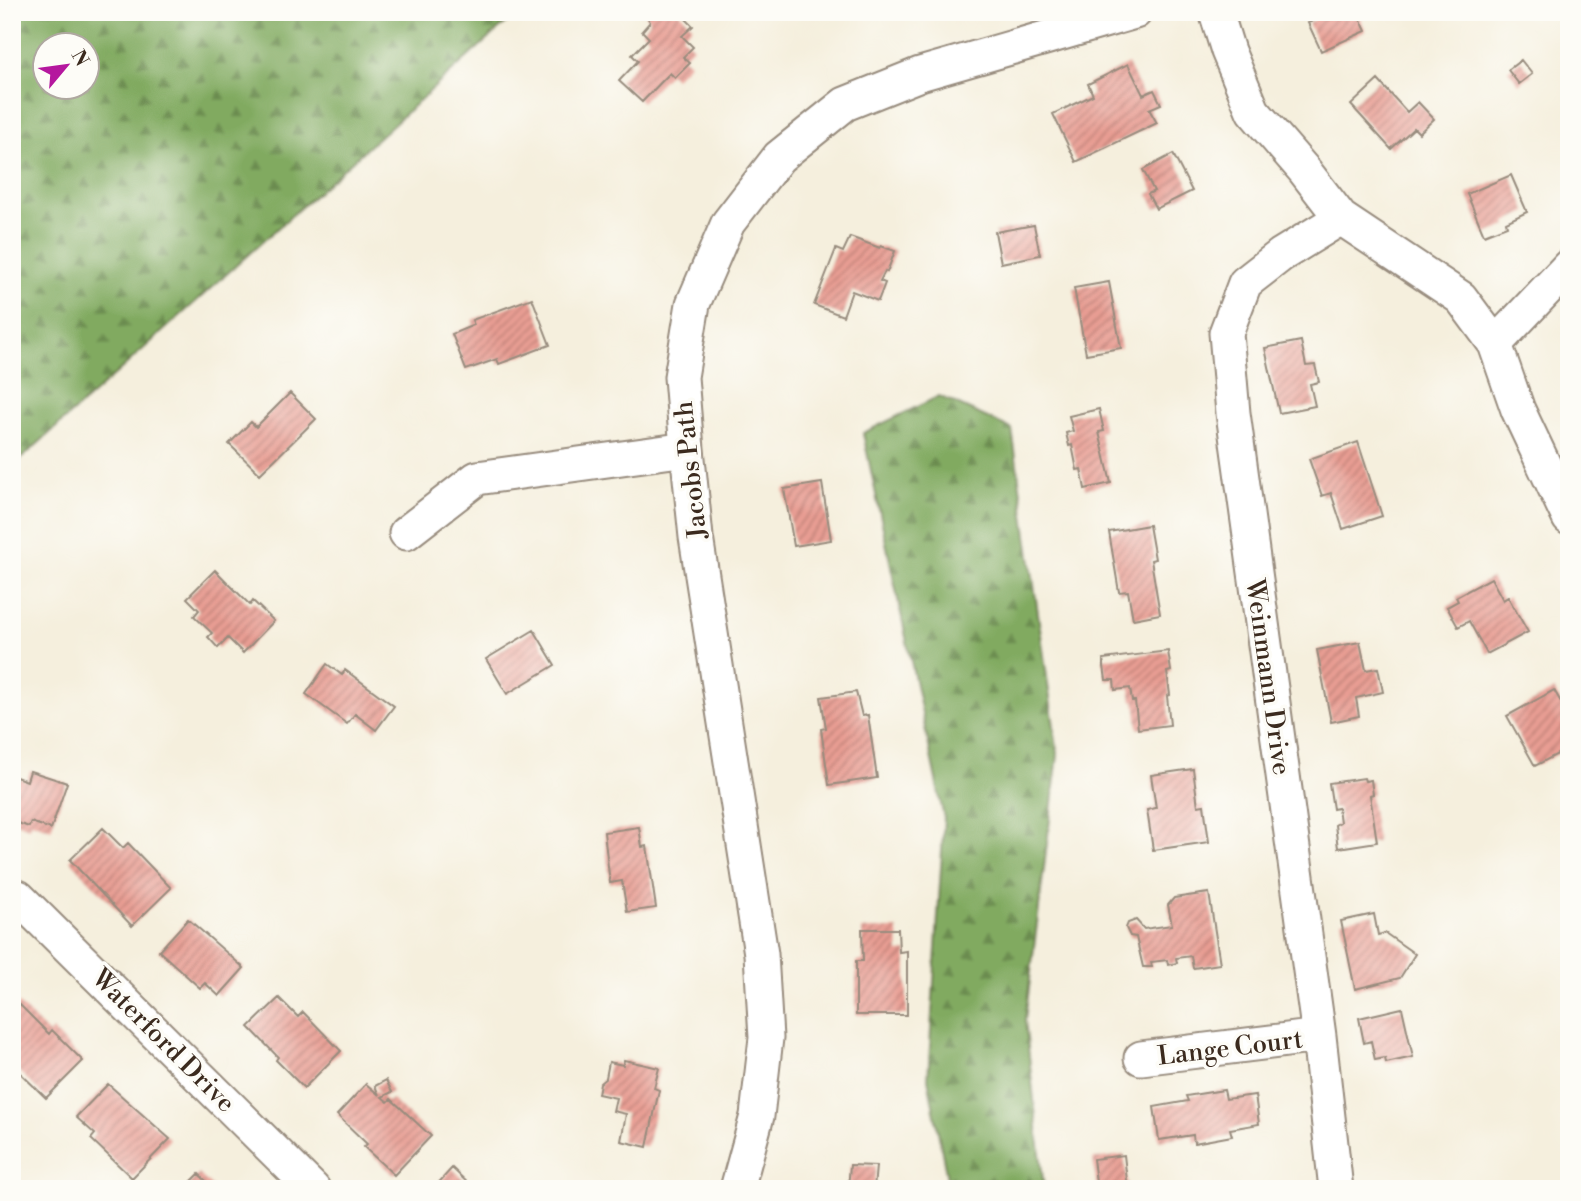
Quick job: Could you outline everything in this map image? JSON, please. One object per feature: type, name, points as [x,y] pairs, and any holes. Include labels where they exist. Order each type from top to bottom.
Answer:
[{"type":"street","name":"Jacobs Path","points":[[737,1189],[757,1116],[766,1038],[761,954],[696,537],[687,449],[681,377],[693,304],[727,223],[779,157],[845,104],[920,74],[1135,12]]},
{"type":"street","points":[[1216,12],[1228,51],[1253,111],[1341,218],[1461,298],[1495,344],[1518,410],[1569,518]]},
{"type":"street","name":"Weinmann Drive","points":[[1336,1189],[1319,1036],[1233,413],[1226,333],[1245,283],[1281,255],[1341,218]]},
{"type":"street","points":[[1495,344],[1569,266]]},
{"type":"street","points":[[406,533],[477,478],[687,449]]},
{"type":"street","name":"Waterford Drive","points":[[12,895],[18,897],[313,1189]]},
{"type":"street","name":"Lange Court","points":[[1141,1058],[1319,1036]]},
{"type":"green space","points":[[12,12],[518,12],[12,467]]},
{"type":"green space","points":[[939,396],[1012,429],[1058,755],[1025,1020],[1044,1189],[949,1189],[928,1079],[944,818],[863,433]]},
{"type":"building","points":[[645,12],[679,12],[693,26],[682,36],[693,47],[683,57],[690,63],[675,78],[670,73],[642,102],[619,81],[638,61],[632,55],[649,38],[642,31],[650,22]]},
{"type":"building","points":[[1311,12],[1351,12],[1352,15],[1357,12],[1366,31],[1321,51],[1308,23],[1315,20]]},
{"type":"building","points":[[1521,60],[1532,74],[1519,84],[1508,70]]},
{"type":"building","points":[[1128,64],[1143,95],[1154,90],[1161,104],[1149,109],[1157,123],[1076,162],[1053,114],[1093,95],[1088,84]]},
{"type":"building","points":[[1378,80],[1407,112],[1418,102],[1434,119],[1419,133],[1414,128],[1391,149],[1351,105]]},
{"type":"building","points":[[1173,154],[1192,191],[1156,209],[1148,194],[1154,191],[1143,170]]},
{"type":"building","points":[[1511,175],[1527,212],[1506,222],[1507,226],[1484,235],[1467,194]]},
{"type":"building","points":[[1034,225],[1040,255],[1001,263],[995,232]]},
{"type":"building","points":[[850,237],[895,251],[887,272],[885,271],[880,281],[885,283],[878,301],[852,291],[843,316],[814,305],[836,249],[843,252]]},
{"type":"building","points":[[1109,282],[1121,348],[1086,354],[1074,288]]},
{"type":"building","points":[[532,298],[550,345],[499,364],[497,359],[466,370],[452,334],[474,325],[472,320]]},
{"type":"building","points":[[1301,341],[1306,366],[1315,365],[1319,382],[1310,384],[1315,406],[1279,413],[1265,348]]},
{"type":"building","points":[[290,393],[316,419],[260,474],[229,444],[251,422],[256,427]]},
{"type":"building","points":[[1099,409],[1104,431],[1099,432],[1111,483],[1085,489],[1081,469],[1077,470],[1072,445],[1069,446],[1066,433],[1073,431],[1069,416]]},
{"type":"building","points":[[1358,442],[1382,516],[1343,529],[1331,493],[1322,496],[1309,459]]},
{"type":"building","points":[[822,483],[831,540],[794,546],[784,489]]},
{"type":"building","points":[[1149,525],[1155,559],[1151,560],[1160,614],[1133,619],[1128,591],[1119,592],[1109,532]]},
{"type":"building","points":[[215,570],[250,605],[253,601],[274,621],[243,653],[228,638],[218,648],[208,637],[212,633],[194,616],[199,610],[187,598]]},
{"type":"building","points":[[1491,578],[1503,600],[1508,597],[1528,632],[1487,654],[1469,621],[1458,627],[1447,607],[1458,601],[1456,597]]},
{"type":"building","points":[[534,630],[555,665],[507,694],[486,659]]},
{"type":"building","points":[[1360,642],[1366,670],[1378,668],[1383,692],[1356,698],[1359,716],[1331,722],[1317,650]]},
{"type":"building","points":[[1168,651],[1171,671],[1167,672],[1170,725],[1138,729],[1135,701],[1132,701],[1130,688],[1115,690],[1114,680],[1106,680],[1103,659]]},
{"type":"building","points":[[327,664],[342,675],[345,670],[394,706],[376,730],[355,714],[347,724],[306,694]]},
{"type":"building","points":[[1554,690],[1569,716],[1569,748],[1535,766],[1507,716]]},
{"type":"building","points":[[856,692],[862,716],[868,715],[877,778],[829,785],[821,729],[826,728],[821,697]]},
{"type":"building","points":[[1193,769],[1198,806],[1204,805],[1209,842],[1153,850],[1147,810],[1156,808],[1151,775]]},
{"type":"building","points":[[30,771],[67,783],[51,829],[31,822],[29,827],[12,821],[12,780],[16,777],[27,781]]},
{"type":"building","points":[[1364,778],[1365,781],[1371,780],[1373,794],[1370,795],[1377,842],[1338,848],[1335,825],[1340,822],[1338,808],[1333,809],[1329,783]]},
{"type":"building","points":[[639,827],[642,847],[647,846],[656,908],[627,912],[622,881],[610,883],[604,832]]},
{"type":"building","points":[[103,828],[123,848],[128,843],[171,888],[132,926],[70,860]]},
{"type":"building","points":[[1209,893],[1220,964],[1193,968],[1191,956],[1176,958],[1177,963],[1168,965],[1167,960],[1151,962],[1152,967],[1143,967],[1136,937],[1130,936],[1126,928],[1128,923],[1136,920],[1144,929],[1172,925],[1168,905],[1174,898]]},
{"type":"building","points":[[1374,914],[1378,935],[1385,933],[1415,954],[1400,978],[1355,989],[1341,921]]},
{"type":"building","points":[[188,919],[244,968],[219,996],[205,983],[200,988],[159,951]]},
{"type":"building","points":[[862,929],[898,929],[899,952],[907,951],[907,1015],[856,1015],[856,961],[863,961]]},
{"type":"building","points":[[279,998],[298,1017],[303,1012],[341,1051],[304,1088],[249,1027]]},
{"type":"building","points":[[19,1004],[49,1034],[52,1030],[83,1061],[46,1098],[12,1065],[12,1010]]},
{"type":"building","points":[[1402,1008],[1413,1057],[1386,1063],[1385,1058],[1375,1060],[1371,1041],[1364,1043],[1359,1018]]},
{"type":"building","points":[[624,1060],[659,1068],[654,1088],[659,1090],[647,1147],[621,1141],[626,1114],[613,1111],[616,1098],[598,1094],[600,1083],[606,1078],[609,1062],[623,1065]]},
{"type":"building","points":[[386,1080],[392,1092],[382,1097],[388,1102],[391,1099],[431,1136],[394,1175],[364,1147],[367,1144],[337,1115],[366,1084],[379,1095],[375,1086]]},
{"type":"building","points":[[108,1084],[170,1139],[132,1178],[91,1139],[95,1134],[76,1117]]},
{"type":"building","points":[[1224,1090],[1226,1099],[1255,1095],[1259,1124],[1230,1129],[1232,1136],[1194,1143],[1193,1135],[1159,1140],[1154,1107],[1188,1101],[1186,1096]]},
{"type":"building","points":[[1124,1155],[1128,1189],[1097,1189],[1093,1159]]},
{"type":"building","points":[[850,1165],[876,1166],[874,1189],[848,1189]]},
{"type":"building","points":[[452,1168],[473,1188],[477,1183],[484,1189],[433,1189]]},
{"type":"building","points":[[199,1174],[214,1189],[184,1189]]}]
